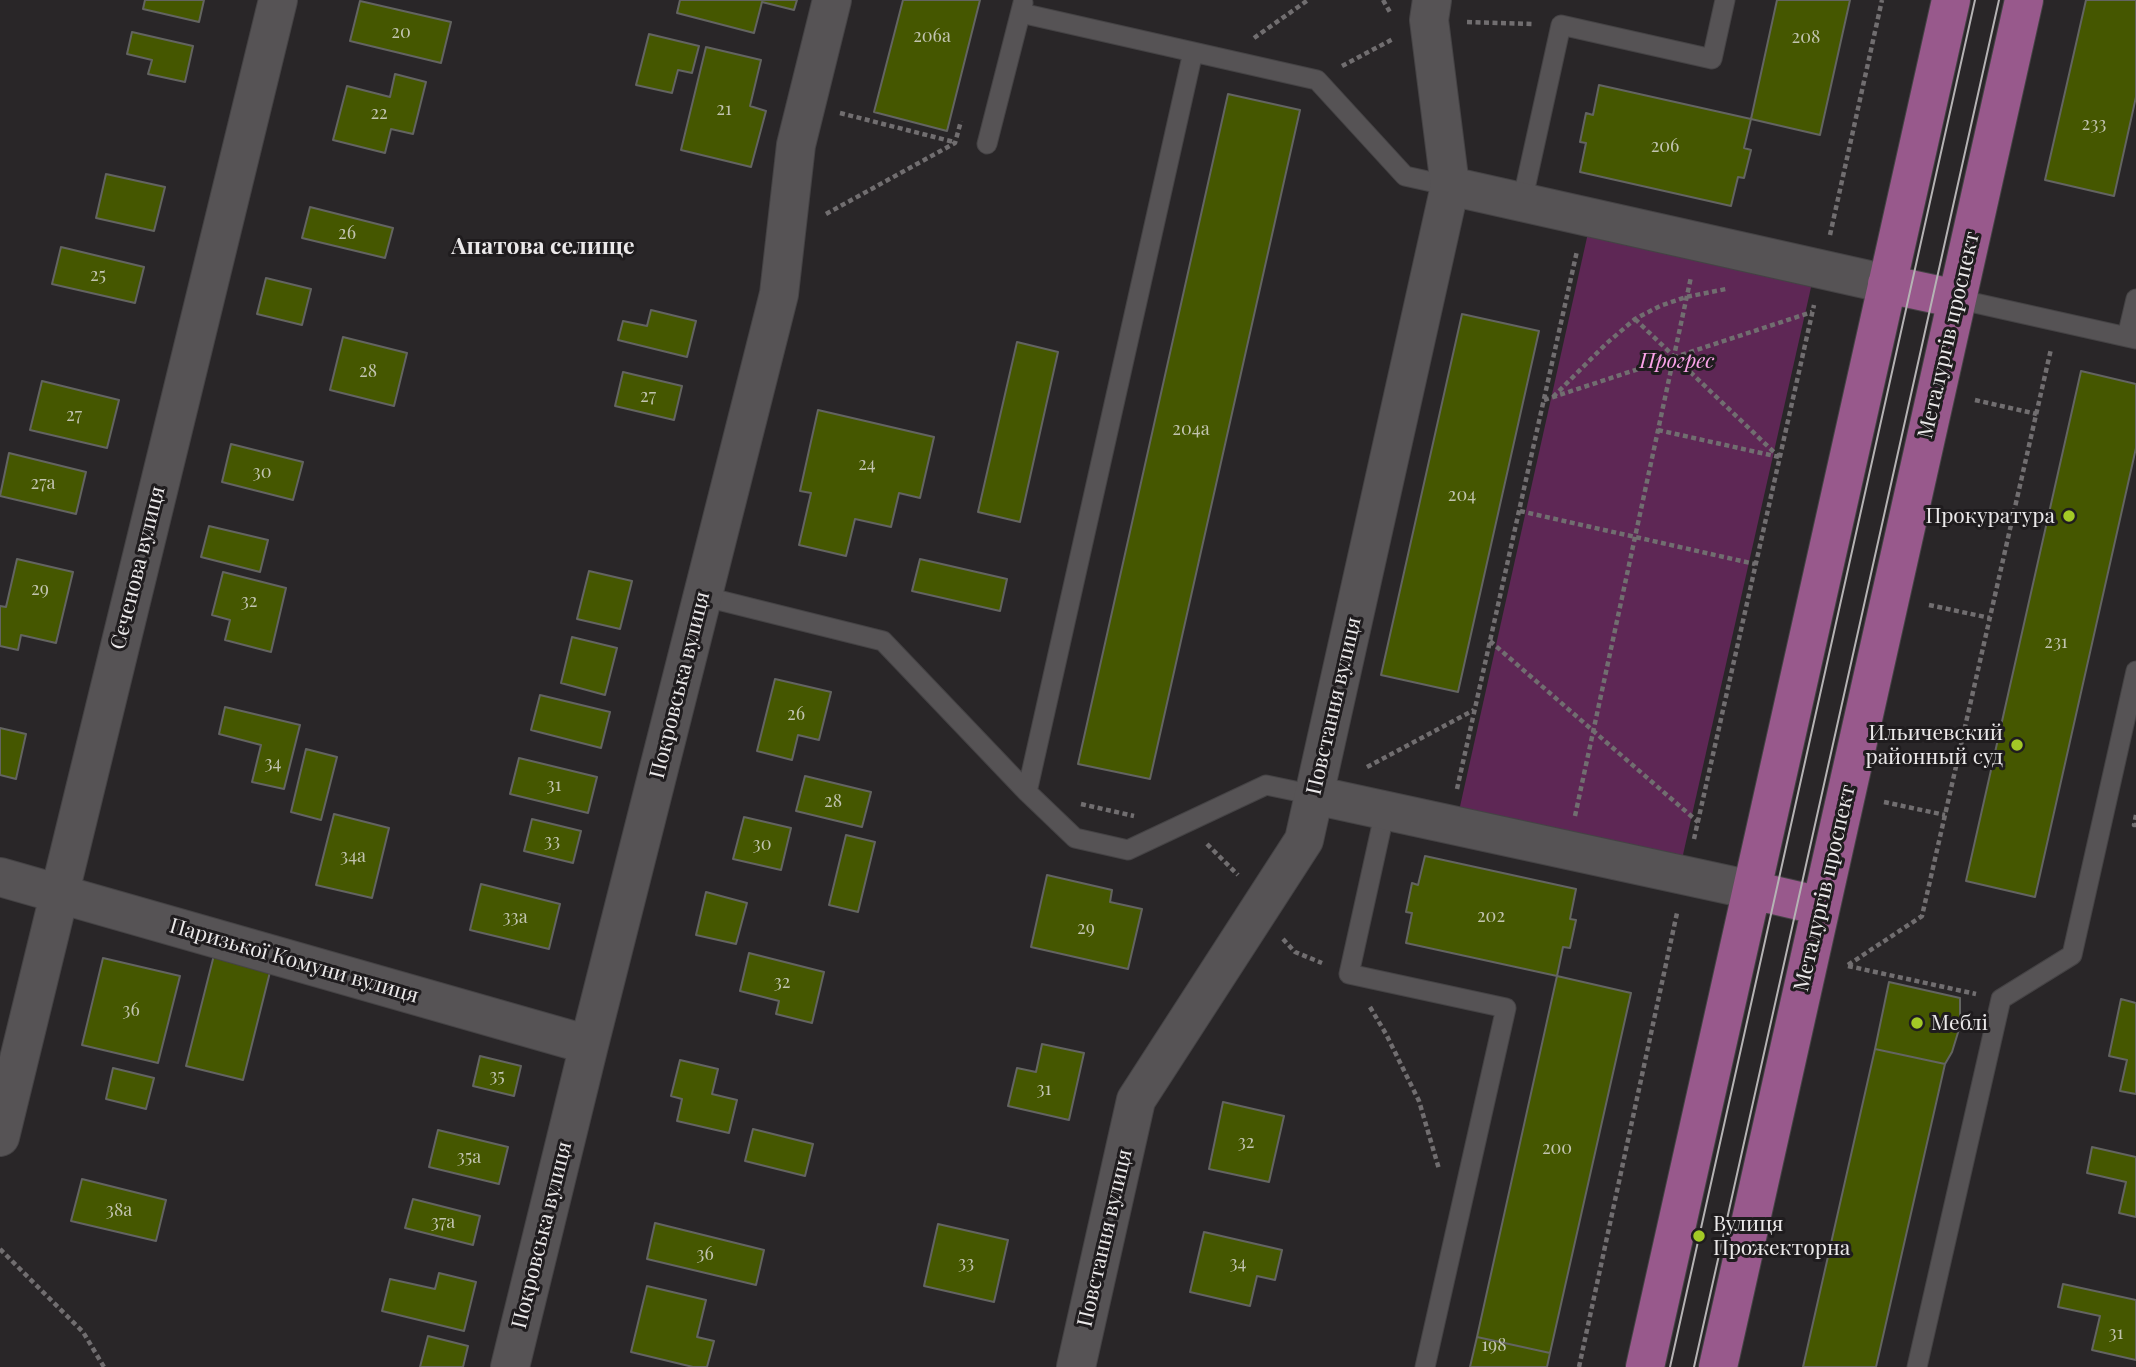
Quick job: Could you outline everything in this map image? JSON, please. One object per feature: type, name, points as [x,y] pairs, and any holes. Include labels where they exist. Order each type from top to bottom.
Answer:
[{"type":"main road","points":[[1645,1367],[1951,0]]},
{"type":"main road","name":"Металургів проспект","points":[[1718,1367],[2024,0]]},
{"type":"main road","points":[[1888,284],[1957,299]]},
{"type":"main road","points":[[1752,890],[1821,906]]},
{"type":"street","name":"Сєченова вулиця","points":[[0,1137],[278,0]]},
{"type":"street","name":"Покровська вулиця","points":[[510,1367],[779,294],[796,145],[832,0]]},
{"type":"street","name":"Повстання вулиця","points":[[1076,1367],[1136,1100],[1304,840],[1450,186],[1431,10]]},
{"type":"street","points":[[1450,186],[1888,284]]},
{"type":"street","points":[[1314,795],[1752,890]]},
{"type":"street","name":"Паризької Комуни вулиця","points":[[0,877],[589,1045]]},
{"type":"lane","points":[[1522,202],[1561,25],[1712,59],[1725,0]]},
{"type":"lane","points":[[987,144],[1022,6],[1193,52],[1317,80],[1405,176],[1450,186]]},
{"type":"lane","points":[[1027,792],[1193,52]]},
{"type":"lane","points":[[1957,299],[2132,338],[2136,299]]},
{"type":"lane","points":[[702,596],[883,641],[1027,792],[1075,838],[1128,850],[1266,785],[1314,795]]},
{"type":"lane","points":[[1917,1367],[2000,999],[2072,955],[2136,671]]},
{"type":"lane","points":[[1385,811],[1349,974],[1506,1008],[1426,1367]]},
{"type":"path","points":[[1224,59],[1308,0]]},
{"type":"path","points":[[1579,1367],[1685,876],[1882,0]]},
{"type":"path","points":[[1317,80],[1431,10],[1561,25]]},
{"type":"path","points":[[806,105],[955,143]]},
{"type":"path","points":[[785,236],[955,143],[961,118]]},
{"type":"path","points":[[1449,825],[1585,216]]},
{"type":"path","points":[[1568,850],[1698,242]]},
{"type":"path","points":[[1553,397],[1635,319],[1686,297],[1727,289]]},
{"type":"path","points":[[1544,400],[1812,311]]},
{"type":"path","points":[[1635,319],[1779,458]]},
{"type":"path","points":[[2000,999],[1847,965],[1922,916],[2057,322]]},
{"type":"path","points":[[1975,400],[2037,414]]},
{"type":"path","points":[[1658,430],[1779,458]]},
{"type":"path","points":[[1520,511],[1755,564]]},
{"type":"path","points":[[1929,604],[1990,618]]},
{"type":"path","points":[[1490,641],[1698,821]]},
{"type":"path","points":[[1314,795],[1475,710]]},
{"type":"path","points":[[1027,792],[1178,826],[1212,848],[1240,877],[1258,914],[1295,951],[1349,974],[1386,1034],[1419,1101],[1440,1171]]},
{"type":"path","points":[[1884,802],[1945,816]]},
{"type":"path","points":[[2136,815],[2136,825]]},
{"type":"path","points":[[0,1249],[83,1332],[104,1367]]},
{"type":"green space","name":"Прогрес","points":[[1590,224],[1814,274],[1680,868],[1457,820]]},
{"type":"building","points":[[145,0],[204,0],[199,22],[143,9]]},
{"type":"building","points":[[680,0],[797,0],[794,10],[762,2],[754,33],[677,13]]},
{"type":"building","points":[[903,0],[980,0],[947,131],[874,112]]},
{"type":"building","points":[[1777,0],[1850,0],[1820,135],[1751,119]]},
{"type":"building","points":[[2086,0],[2136,0],[2136,97],[2114,196],[2045,180]]},
{"type":"building","points":[[360,1],[451,22],[441,63],[350,41]]},
{"type":"building","points":[[132,32],[193,46],[185,82],[148,74],[152,60],[127,54]]},
{"type":"building","points":[[649,34],[699,46],[692,73],[678,70],[672,93],[636,85]]},
{"type":"building","points":[[706,47],[761,60],[750,106],[766,111],[751,167],[681,150]]},
{"type":"building","points":[[395,74],[426,82],[413,134],[391,129],[385,153],[333,140],[347,86],[390,97]]},
{"type":"building","points":[[1599,85],[1751,119],[1744,148],[1751,150],[1744,178],[1738,177],[1731,206],[1580,172],[1586,143],[1580,142],[1586,113],[1593,115]]},
{"type":"building","points":[[1228,94],[1300,110],[1150,779],[1078,764]]},
{"type":"building","points":[[106,174],[165,187],[154,231],[96,218]]},
{"type":"building","points":[[310,207],[393,228],[385,258],[302,238]]},
{"type":"building","points":[[61,247],[144,267],[135,303],[52,284]]},
{"type":"building","points":[[266,278],[311,289],[302,325],[257,314]]},
{"type":"building","points":[[651,310],[696,321],[687,357],[618,340],[623,321],[647,326]]},
{"type":"building","points":[[1462,314],[1539,331],[1458,692],[1381,675]]},
{"type":"building","points":[[343,337],[407,353],[394,406],[330,390]]},
{"type":"building","points":[[1017,342],[1058,352],[1020,522],[978,512]]},
{"type":"building","points":[[2081,371],[2136,384],[2136,448],[2035,897],[1966,881]]},
{"type":"building","points":[[623,372],[682,386],[674,420],[615,406]]},
{"type":"building","points":[[42,381],[119,400],[107,448],[30,430]]},
{"type":"building","points":[[818,410],[934,437],[920,498],[899,493],[891,527],[855,519],[846,556],[799,545],[811,493],[800,491]]},
{"type":"building","points":[[231,444],[303,462],[293,500],[222,482]]},
{"type":"building","points":[[9,453],[86,472],[76,514],[0,496]]},
{"type":"building","points":[[209,526],[268,540],[260,572],[201,557]]},
{"type":"building","points":[[17,559],[73,572],[56,643],[21,635],[18,650],[0,646],[0,606],[6,607]]},
{"type":"building","points":[[920,559],[1007,579],[1000,611],[912,591]]},
{"type":"building","points":[[589,571],[632,581],[620,629],[577,619]]},
{"type":"building","points":[[223,572],[286,588],[271,652],[225,640],[230,620],[212,615]]},
{"type":"building","points":[[572,637],[617,648],[605,695],[561,683]]},
{"type":"building","points":[[775,679],[831,692],[819,740],[798,735],[792,760],[757,751]]},
{"type":"building","points":[[540,695],[610,712],[601,748],[531,730]]},
{"type":"building","points":[[225,707],[300,725],[284,789],[252,782],[261,745],[219,734]]},
{"type":"building","points":[[0,728],[26,734],[16,779],[0,775]]},
{"type":"building","points":[[306,749],[337,757],[321,820],[291,812]]},
{"type":"building","points":[[519,758],[597,777],[588,813],[510,794]]},
{"type":"building","points":[[805,776],[871,792],[862,827],[796,811]]},
{"type":"building","points":[[334,814],[389,828],[372,898],[316,885]]},
{"type":"building","points":[[744,817],[791,828],[781,870],[733,859]]},
{"type":"building","points":[[532,819],[581,831],[573,863],[524,851]]},
{"type":"building","points":[[846,835],[875,842],[858,912],[829,905]]},
{"type":"building","points":[[1425,856],[1576,889],[1570,919],[1576,920],[1570,948],[1563,947],[1557,976],[1406,943],[1412,913],[1406,912],[1412,883],[1418,885]]},
{"type":"building","points":[[1047,875],[1112,890],[1110,902],[1142,909],[1128,969],[1031,947]]},
{"type":"building","points":[[481,884],[560,904],[549,949],[470,930]]},
{"type":"building","points":[[706,892],[747,903],[736,944],[696,935]]},
{"type":"building","points":[[749,953],[824,972],[812,1023],[776,1014],[779,1001],[740,991]]},
{"type":"building","points":[[214,955],[271,968],[243,1080],[186,1066]]},
{"type":"building","points":[[103,958],[180,976],[158,1063],[82,1045]]},
{"type":"building","points":[[1557,976],[1631,993],[1550,1353],[1477,1337]]},
{"type":"building","points":[[1889,982],[1960,998],[1960,1026],[1952,1052],[1945,1064],[1875,1049]]},
{"type":"building","points":[[2121,999],[2136,1003],[2136,1094],[2120,1091],[2127,1060],[2109,1056]]},
{"type":"building","points":[[1042,1044],[1084,1053],[1069,1120],[1008,1106],[1017,1068],[1036,1072]]},
{"type":"building","points":[[1875,1049],[1945,1064],[1876,1367],[1803,1367]]},
{"type":"building","points":[[480,1056],[521,1066],[514,1096],[473,1086]]},
{"type":"building","points":[[680,1060],[718,1069],[712,1094],[737,1100],[729,1133],[677,1121],[682,1099],[671,1096]]},
{"type":"building","points":[[113,1068],[154,1078],[146,1109],[106,1099]]},
{"type":"building","points":[[1223,1102],[1284,1116],[1269,1182],[1209,1169]]},
{"type":"building","points":[[753,1129],[813,1144],[805,1176],[745,1161]]},
{"type":"building","points":[[438,1130],[508,1147],[499,1184],[429,1167]]},
{"type":"building","points":[[2092,1147],[2136,1157],[2136,1217],[2119,1213],[2126,1182],[2087,1173]]},
{"type":"building","points":[[82,1179],[166,1200],[156,1241],[71,1221]]},
{"type":"building","points":[[413,1199],[480,1216],[473,1245],[405,1228]]},
{"type":"building","points":[[655,1223],[764,1250],[756,1285],[647,1259]]},
{"type":"building","points":[[938,1224],[1008,1240],[994,1302],[924,1286]]},
{"type":"building","points":[[1204,1232],[1282,1250],[1275,1280],[1257,1276],[1250,1306],[1190,1292]]},
{"type":"building","points":[[439,1273],[476,1282],[464,1331],[382,1311],[390,1279],[435,1289]]},
{"type":"building","points":[[2063,1284],[2136,1300],[2136,1360],[2092,1350],[2100,1316],[2058,1307]]},
{"type":"building","points":[[647,1286],[706,1300],[697,1337],[714,1341],[707,1367],[693,1367],[631,1352]]},
{"type":"building","points":[[428,1336],[468,1346],[463,1367],[420,1367]]},
{"type":"building","points":[[1477,1337],[1550,1353],[1547,1367],[1470,1367]]},
{"type":"tram line","points":[[1670,1367],[1975,0]]},
{"type":"tram line","points":[[1694,1367],[1999,0]]},
{"type":"place","name":"Прокуратура","points":[[2069,516]]},
{"type":"place","name":"Ильичевский районный суд","points":[[2017,745]]},
{"type":"place","name":"Меблі","points":[[1917,1023]]},
{"type":"place","name":"Вулиця Прожекторна","points":[[1699,1236]]},
{"type":"district","name":"Апатова селище","points":[[543,247]]}]
